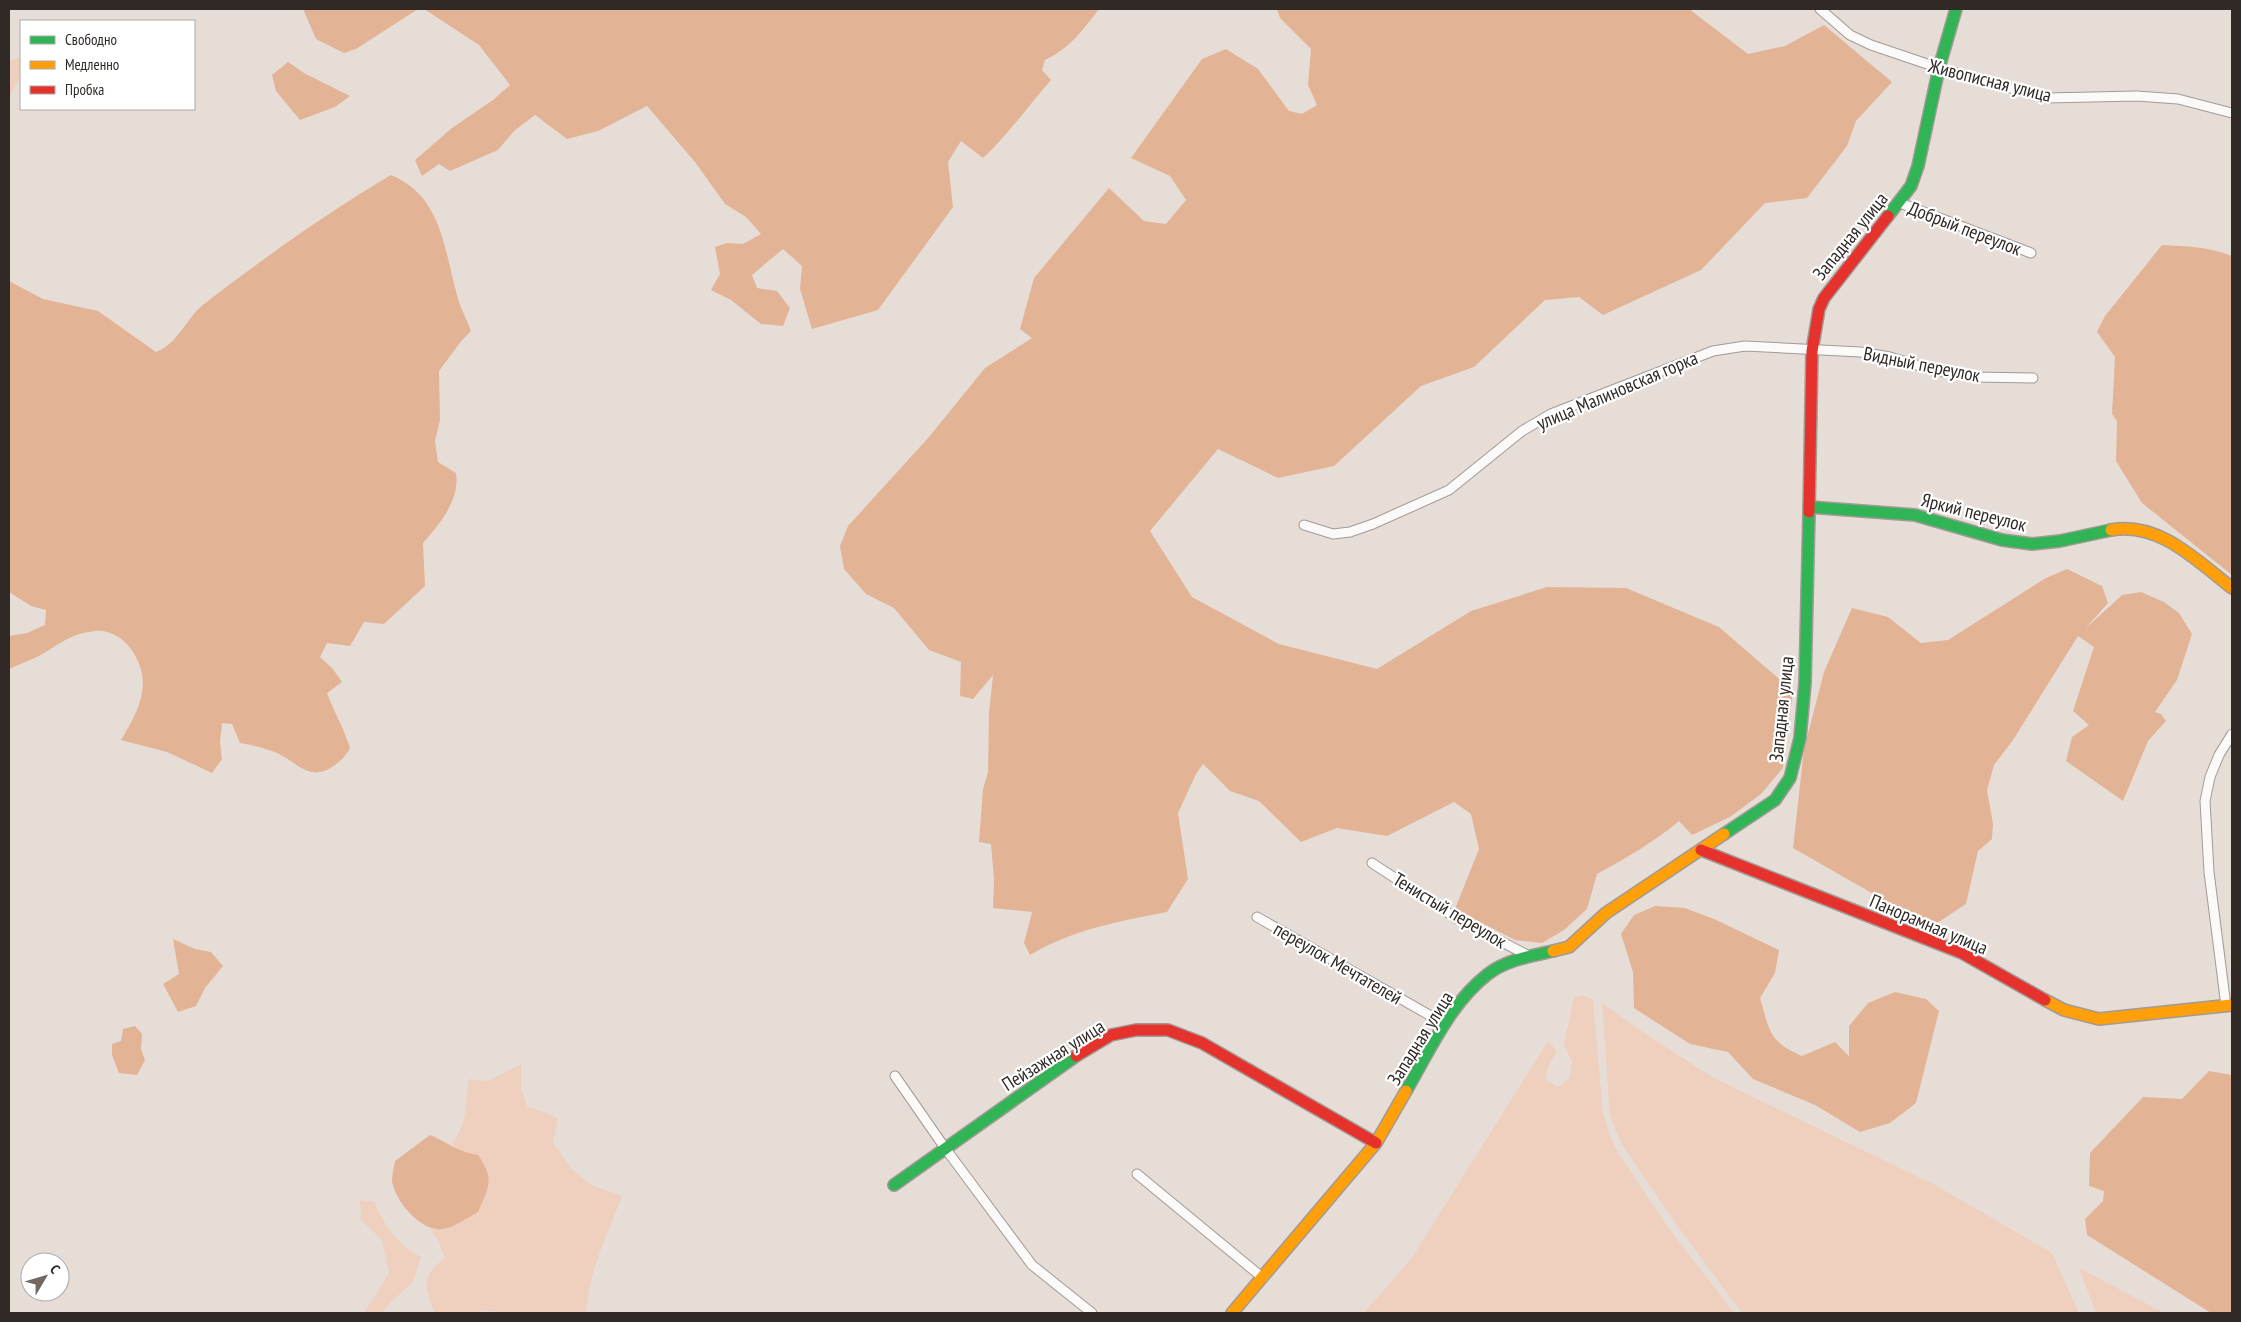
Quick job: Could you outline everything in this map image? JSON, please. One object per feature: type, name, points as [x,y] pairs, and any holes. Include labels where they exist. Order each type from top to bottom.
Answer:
[{"type":"street","name":"Живописная улица","points":[[1820,9],[1850,35],[1872,45],[1939,68],[2046,98],[2137,96],[2178,99],[2232,113]]},
{"type":"street","name":"Западная улица","points":[[1232,1313],[1376,1143],[1445,1024],[1465,997],[1488,974],[1510,962],[1569,947],[1606,913],[1775,800],[1790,778],[1800,738],[1805,683],[1812,351],[1819,309],[1824,298],[1900,203],[1911,186],[1918,166],[1939,68],[1956,9]]},
{"type":"street","name":"Добрый переулок","points":[[1900,203],[2031,253]]},
{"type":"street","name":"улица Малиновская горка","points":[[1304,524],[1333,534],[1350,532],[1373,524],[1448,490],[1522,431],[1551,414],[1662,369],[1713,351],[1745,346],[1812,351]]},
{"type":"street","name":"Видный переулок","points":[[1812,351],[1876,354],[1933,370],[1974,377],[2033,378]]},
{"type":"street","name":"Яркий переулок","points":[[1809,508],[1873,510],[1916,515],[2012,542],[2032,544],[2050,543],[2116,528],[2145,531],[2160,537],[2232,588]]},
{"type":"street","points":[[2229,1005],[2209,872],[2205,801],[2210,777],[2232,734]]},
{"type":"street","name":"Панорамная улица","points":[[1701,850],[1962,953],[2064,1010],[2099,1019],[2229,1005]]},
{"type":"street","name":"Тенистый переулок","points":[[1372,862],[1456,918],[1529,956]]},
{"type":"street","name":"переулок Мечтателей","points":[[1257,917],[1445,1024]]},
{"type":"street","name":"Пейзажная улица","points":[[894,1185],[1059,1067],[1111,1035],[1136,1030],[1168,1030],[1202,1043],[1376,1143]]},
{"type":"street","points":[[895,1076],[945,1148],[1032,1265],[1092,1313]]},
{"type":"street","points":[[1137,1174],[1263,1278]]},
{"type":"shaded area","points":[[303,9],[418,9],[356,49],[344,53],[316,39]]},
{"type":"shaded area","points":[[424,9],[1099,9],[1069,44],[1045,60],[1042,70],[1051,80],[983,158],[961,141],[948,162],[953,207],[878,310],[812,329],[800,289],[802,266],[783,249],[752,275],[757,288],[777,291],[790,308],[783,326],[761,324],[731,300],[711,290],[720,274],[715,247],[727,243],[743,244],[761,234],[746,217],[725,204],[695,162],[647,106],[598,131],[567,139],[535,115],[514,131],[498,150],[450,171],[439,164],[422,176],[415,160],[452,128],[493,100],[510,85],[479,45]]},
{"type":"shaded area","points":[[1277,9],[1689,9],[1748,54],[1785,46],[1824,25],[1892,82],[1856,121],[1847,146],[1807,198],[1765,203],[1701,270],[1603,315],[1579,297],[1545,300],[1474,367],[1421,386],[1334,466],[1278,478],[1218,449],[1150,531],[1192,597],[1279,644],[1377,669],[1471,611],[1547,587],[1626,588],[1719,627],[1793,691],[1783,768],[1761,794],[1730,817],[1692,835],[1679,821],[1650,843],[1597,874],[1587,909],[1564,930],[1542,943],[1515,940],[1455,909],[1479,849],[1471,814],[1454,802],[1387,836],[1337,828],[1301,842],[1259,801],[1230,791],[1203,764],[1196,774],[1178,813],[1188,879],[1167,912],[1114,923],[1079,933],[1046,946],[1030,955],[1024,943],[1032,912],[993,908],[994,879],[991,844],[979,842],[983,789],[988,772],[989,714],[993,675],[973,699],[960,696],[961,662],[929,650],[894,608],[866,594],[844,569],[840,546],[848,526],[929,437],[985,368],[1032,338],[1020,329],[1034,278],[1109,188],[1144,221],[1166,224],[1186,200],[1170,176],[1131,158],[1202,59],[1226,49],[1258,69],[1289,111],[1302,114],[1317,105],[1308,85],[1311,49],[1280,18]]},
{"type":"shaded area","points":[[20,57],[20,78],[9,97],[9,61]]},
{"type":"shaded area","points":[[288,62],[304,73],[350,96],[335,107],[300,120],[276,91],[272,75]]},
{"type":"shaded area","points":[[391,175],[408,184],[421,196],[431,210],[444,242],[458,300],[471,331],[439,371],[440,420],[435,441],[438,462],[456,473],[456,483],[452,502],[442,520],[423,543],[425,586],[384,624],[364,622],[350,646],[327,643],[320,657],[333,669],[342,682],[327,693],[350,748],[342,759],[332,767],[324,771],[310,772],[277,753],[240,743],[232,724],[222,723],[220,742],[222,759],[212,773],[167,752],[121,740],[135,715],[142,691],[143,679],[135,655],[120,638],[108,632],[85,632],[9,669],[9,636],[27,633],[45,625],[46,610],[31,606],[9,592],[9,281],[43,299],[98,311],[156,352],[177,337],[192,316],[204,304],[272,253]]},
{"type":"shaded area","points":[[2162,245],[2207,249],[2232,256],[2232,575],[2142,503],[2116,461],[2117,421],[2112,414],[2115,357],[2097,332],[2105,316]]},
{"type":"shaded area","points":[[2067,569],[2102,586],[2108,603],[2085,629],[2122,595],[2141,592],[2164,602],[2179,613],[2192,634],[2177,680],[2155,712],[2161,714],[2166,721],[2148,741],[2123,801],[2066,761],[2072,737],[2089,725],[2073,711],[2094,647],[2078,636],[2013,740],[1994,765],[1987,790],[1993,824],[1992,839],[1978,851],[1966,904],[1931,927],[1793,848],[1804,749],[1824,672],[1852,608],[1888,617],[1921,643],[1948,640],[2046,578]]},
{"type":"shaded area","points":[[1655,906],[1685,908],[1714,919],[1779,950],[1775,973],[1760,998],[1769,1027],[1776,1040],[1791,1051],[1802,1056],[1835,1042],[1849,1056],[1849,1026],[1868,1003],[1895,992],[1926,999],[1939,1011],[1916,1103],[1890,1123],[1860,1132],[1815,1105],[1753,1079],[1728,1052],[1690,1044],[1634,1008],[1633,972],[1621,934],[1634,915]]},
{"type":"shaded area","points":[[173,939],[195,949],[211,952],[223,966],[205,988],[196,1006],[178,1012],[163,984],[179,974]]},
{"type":"shaded area","points":[[1584,995],[1593,1000],[1603,1114],[1611,1138],[1619,1154],[1670,1230],[1734,1313],[1364,1313],[1411,1259],[1548,1041],[1557,1051],[1548,1067],[1546,1080],[1558,1087],[1569,1079],[1572,1062],[1564,1044],[1574,997]]},
{"type":"shaded area","points":[[1602,1003],[1653,1039],[1714,1078],[1935,1185],[2052,1253],[2079,1313],[1742,1313],[1676,1224],[1621,1143],[1610,1116]]},
{"type":"shaded area","points":[[135,1026],[142,1034],[141,1049],[145,1060],[137,1075],[119,1073],[112,1055],[112,1044],[121,1041],[123,1029]]},
{"type":"shaded area","points":[[521,1064],[521,1087],[527,1106],[558,1118],[553,1143],[572,1169],[591,1185],[622,1196],[595,1268],[586,1313],[507,1313],[485,1310],[473,1313],[435,1313],[427,1289],[428,1277],[431,1271],[445,1258],[439,1242],[430,1229],[444,1229],[460,1221],[468,1154],[458,1150],[452,1144],[464,1120],[469,1079],[489,1081]]},
{"type":"shaded area","points":[[2209,1071],[2232,1075],[2232,1313],[2211,1313],[2087,1235],[2085,1219],[2103,1201],[2104,1191],[2089,1186],[2090,1153],[2143,1097],[2182,1099]]},
{"type":"shaded area","points":[[430,1135],[459,1150],[478,1155],[487,1171],[488,1177],[487,1189],[478,1212],[442,1229],[426,1226],[410,1214],[398,1197],[392,1181],[395,1161]]},
{"type":"shaded area","points":[[360,1200],[374,1202],[398,1240],[421,1257],[413,1282],[382,1313],[364,1313],[389,1273],[382,1240],[361,1220]]},
{"type":"shaded area","points":[[2079,1268],[2164,1313],[2096,1313]]},
{"type":"traffic: fast","points":[[1888,216],[1911,186],[1918,166],[1939,68],[1956,9]]},
{"type":"traffic: fast","points":[[1809,507],[1915,515],[2002,540],[2032,544],[2060,541],[2111,530]]},
{"type":"traffic: fast","points":[[1724,834],[1775,800],[1790,778],[1800,738],[1805,683],[1809,512]]},
{"type":"traffic: fast","points":[[1406,1091],[1451,1013],[1475,986],[1488,974],[1503,965],[1553,951]]},
{"type":"traffic: fast","points":[[894,1185],[1076,1056]]},
{"type":"traffic: slow","points":[[2111,530],[2129,529],[2145,531],[2161,537],[2191,555],[2232,588]]},
{"type":"traffic: slow","points":[[1553,951],[1569,947],[1606,913],[1724,834]]},
{"type":"traffic: slow","points":[[2045,1000],[2064,1010],[2099,1019],[2232,1005]]},
{"type":"traffic: slow","points":[[1232,1313],[1376,1143],[1406,1091]]},
{"type":"traffic: jam","points":[[1809,512],[1812,351],[1819,309],[1824,298],[1888,216]]},
{"type":"traffic: jam","points":[[1701,850],[1962,953],[2045,1000]]},
{"type":"traffic: jam","points":[[1076,1056],[1111,1035],[1136,1030],[1168,1030],[1202,1043],[1376,1143]]}]
